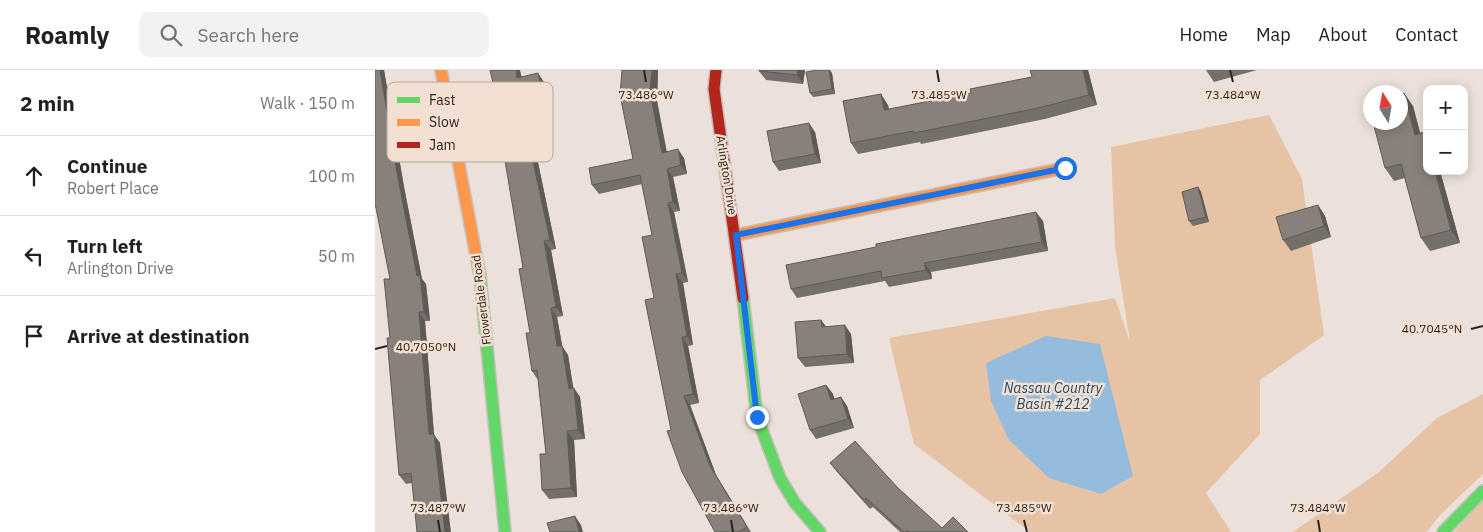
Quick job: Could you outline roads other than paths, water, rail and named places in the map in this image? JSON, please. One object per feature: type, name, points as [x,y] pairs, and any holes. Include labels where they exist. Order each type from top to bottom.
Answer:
[{"type":"main road","name":"Arlington Drive","points":[[717,70],[714,89],[736,235],[757,417],[780,478],[795,503],[820,532]]},
{"type":"main road","name":"Flowerdale Road","points":[[459,162],[479,266],[505,532]]},
{"type":"main road","points":[[736,235],[1065,168]]},
{"type":"main road","points":[[1443,532],[1483,490]]},
{"type":"water","name":"Nassau Country Basin #212","points":[[1046,336],[1100,344],[1133,476],[1101,494],[1049,478],[1009,440],[991,401],[986,363]]}]
